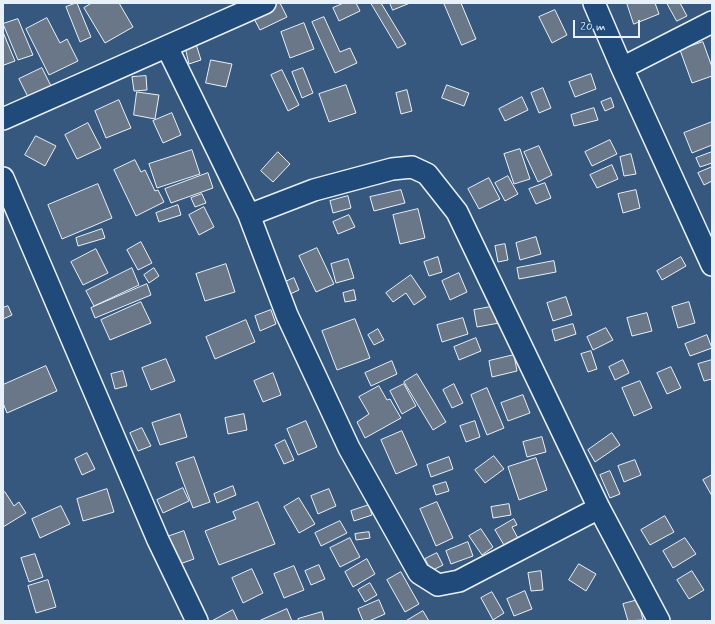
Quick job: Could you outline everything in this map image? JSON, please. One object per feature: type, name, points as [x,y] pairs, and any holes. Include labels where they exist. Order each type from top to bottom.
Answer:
[{"type":"street","points":[[3,119],[266,3]]},
{"type":"street","points":[[594,3],[712,265]]},
{"type":"street","points":[[622,68],[712,22]]},
{"type":"street","points":[[167,47],[249,216],[287,315],[349,448],[419,573],[438,585],[459,581],[599,508]]},
{"type":"street","points":[[249,216],[314,190],[392,169],[412,167],[427,174],[457,212],[599,508],[659,621]]},
{"type":"street","points":[[3,178],[155,533],[197,621]]},
{"type":"building","points":[[77,3],[91,37],[80,42],[66,7]]},
{"type":"building","points":[[92,3],[119,3],[133,27],[105,43],[84,8]]},
{"type":"building","points":[[271,3],[280,3],[287,17],[260,30],[251,13]]},
{"type":"building","points":[[344,3],[356,3],[360,11],[339,21],[333,8]]},
{"type":"building","points":[[371,3],[381,3],[406,44],[398,48]]},
{"type":"building","points":[[390,3],[410,3],[393,10]]},
{"type":"building","points":[[444,3],[461,3],[476,39],[462,45]]},
{"type":"building","points":[[627,3],[655,3],[659,14],[634,24]]},
{"type":"building","points":[[667,3],[680,3],[687,16],[677,21]]},
{"type":"building","points":[[555,10],[567,35],[552,43],[539,17]]},
{"type":"building","points":[[324,17],[340,52],[350,48],[357,63],[335,73],[312,22]]},
{"type":"building","points":[[47,18],[60,43],[67,39],[78,61],[49,75],[26,29]]},
{"type":"building","points":[[18,19],[33,55],[18,60],[3,24]]},
{"type":"building","points":[[304,23],[314,49],[290,58],[281,32]]},
{"type":"building","points":[[3,32],[15,61],[4,65],[3,63]]},
{"type":"building","points":[[703,42],[712,67],[712,76],[692,83],[680,50]]},
{"type":"building","points":[[196,44],[201,60],[189,64],[185,47]]},
{"type":"building","points":[[211,60],[232,64],[226,87],[206,83]]},
{"type":"building","points":[[42,68],[51,86],[28,97],[19,79]]},
{"type":"building","points":[[303,68],[313,93],[302,98],[292,72]]},
{"type":"building","points":[[282,70],[299,105],[288,111],[271,75]]},
{"type":"building","points":[[591,74],[596,89],[575,97],[569,82]]},
{"type":"building","points":[[146,76],[147,90],[134,91],[132,77]]},
{"type":"building","points":[[346,85],[356,113],[329,122],[319,94]]},
{"type":"building","points":[[447,85],[469,93],[464,106],[442,98]]},
{"type":"building","points":[[543,88],[551,108],[539,113],[531,93]]},
{"type":"building","points":[[407,90],[412,111],[401,114],[396,93]]},
{"type":"building","points":[[137,92],[159,95],[155,119],[134,115]]},
{"type":"building","points":[[522,97],[528,110],[505,121],[499,109]]},
{"type":"building","points":[[611,98],[614,107],[605,111],[601,102]]},
{"type":"building","points":[[119,100],[131,128],[106,138],[95,111]]},
{"type":"building","points":[[594,108],[598,120],[574,126],[571,115]]},
{"type":"building","points":[[172,113],[181,135],[163,143],[153,121]]},
{"type":"building","points":[[712,122],[712,145],[692,153],[684,133]]},
{"type":"building","points":[[88,123],[101,148],[77,159],[65,135]]},
{"type":"building","points":[[36,136],[56,146],[45,166],[25,155]]},
{"type":"building","points":[[610,140],[617,154],[592,166],[585,152]]},
{"type":"building","points":[[539,146],[552,175],[538,182],[524,152]]},
{"type":"building","points":[[520,149],[530,179],[514,184],[504,154]]},
{"type":"building","points":[[192,150],[200,174],[157,188],[149,164]]},
{"type":"building","points":[[278,152],[290,164],[273,182],[261,171]]},
{"type":"building","points":[[712,152],[712,163],[700,167],[696,158]]},
{"type":"building","points":[[631,154],[636,174],[624,176],[620,157]]},
{"type":"building","points":[[135,160],[141,172],[145,170],[155,191],[158,190],[164,202],[136,216],[114,170]]},
{"type":"building","points":[[612,165],[618,179],[597,188],[590,175]]},
{"type":"building","points":[[712,167],[712,181],[704,185],[698,173]]},
{"type":"building","points":[[208,173],[213,188],[171,203],[165,189]]},
{"type":"building","points":[[508,176],[518,194],[505,201],[495,183]]},
{"type":"building","points":[[489,178],[500,199],[479,209],[468,189]]},
{"type":"building","points":[[545,183],[551,198],[536,204],[529,189]]},
{"type":"building","points":[[98,184],[112,218],[62,239],[48,205]]},
{"type":"building","points":[[401,190],[405,203],[374,211],[370,197]]},
{"type":"building","points":[[636,190],[640,208],[623,213],[618,194]]},
{"type":"building","points":[[202,194],[206,203],[195,207],[191,198]]},
{"type":"building","points":[[348,196],[351,208],[333,213],[330,201]]},
{"type":"building","points":[[178,205],[181,215],[159,222],[156,213]]},
{"type":"building","points":[[204,207],[214,227],[199,235],[189,215]]},
{"type":"building","points":[[418,209],[425,238],[400,244],[393,215]]},
{"type":"building","points":[[349,215],[355,227],[338,234],[333,222]]},
{"type":"building","points":[[102,229],[105,238],[78,246],[76,238]]},
{"type":"building","points":[[536,237],[541,254],[520,260],[516,243]]},
{"type":"building","points":[[141,242],[152,263],[138,270],[127,250]]},
{"type":"building","points":[[505,244],[508,260],[498,262],[495,246]]},
{"type":"building","points":[[317,248],[334,284],[316,292],[299,256]]},
{"type":"building","points":[[96,249],[108,273],[83,285],[71,262]]},
{"type":"building","points":[[438,257],[442,272],[429,276],[424,262]]},
{"type":"building","points":[[681,257],[686,266],[662,280],[657,271]]},
{"type":"building","points":[[348,259],[354,278],[336,283],[331,264]]},
{"type":"building","points":[[554,261],[556,272],[519,279],[517,268]]},
{"type":"building","points":[[226,264],[235,292],[205,301],[196,274]]},
{"type":"building","points":[[132,268],[139,285],[94,306],[86,291]]},
{"type":"building","points":[[154,268],[159,276],[149,283],[144,275]]},
{"type":"building","points":[[459,273],[467,292],[450,300],[442,281]]},
{"type":"building","points":[[411,275],[426,297],[414,305],[406,293],[393,302],[386,293]]},
{"type":"building","points":[[294,278],[299,290],[288,295],[283,283]]},
{"type":"building","points":[[147,284],[151,295],[95,318],[91,308]]},
{"type":"building","points":[[354,290],[356,300],[345,302],[343,293]]},
{"type":"building","points":[[566,297],[572,315],[553,321],[547,303]]},
{"type":"building","points":[[141,302],[151,323],[110,340],[101,320]]},
{"type":"building","points":[[689,302],[695,323],[678,328],[672,307]]},
{"type":"building","points":[[8,306],[12,315],[3,319],[3,308]]},
{"type":"building","points":[[496,306],[499,323],[477,327],[474,310]]},
{"type":"building","points":[[271,310],[276,324],[260,331],[255,316]]},
{"type":"building","points":[[647,313],[652,331],[632,336],[627,318]]},
{"type":"building","points":[[463,318],[468,334],[442,342],[437,325]]},
{"type":"building","points":[[355,319],[370,358],[337,370],[322,331]]},
{"type":"building","points":[[246,320],[255,342],[215,359],[206,337]]},
{"type":"building","points":[[573,324],[576,334],[555,341],[552,330]]},
{"type":"building","points":[[606,328],[613,340],[593,350],[587,337]]},
{"type":"building","points":[[378,329],[384,340],[374,345],[368,335]]},
{"type":"building","points":[[707,335],[712,348],[690,356],[685,344]]},
{"type":"building","points":[[476,338],[481,351],[459,360],[454,347]]},
{"type":"building","points":[[591,351],[597,369],[588,372],[581,354]]},
{"type":"building","points":[[514,355],[517,371],[492,377],[489,361]]},
{"type":"building","points":[[166,359],[175,381],[151,390],[142,368]]},
{"type":"building","points":[[623,360],[629,373],[615,380],[609,367]]},
{"type":"building","points":[[712,360],[712,379],[704,381],[698,364]]},
{"type":"building","points":[[392,361],[397,374],[371,386],[365,373]]},
{"type":"building","points":[[46,366],[57,391],[7,413],[3,403],[3,385]]},
{"type":"building","points":[[671,367],[681,388],[667,394],[657,373]]},
{"type":"building","points":[[123,371],[127,386],[115,389],[111,374]]},
{"type":"building","points":[[273,373],[281,395],[263,402],[254,381]]},
{"type":"building","points":[[417,374],[446,422],[433,430],[404,382]]},
{"type":"building","points":[[640,381],[652,408],[634,416],[622,388]]},
{"type":"building","points":[[404,384],[416,406],[402,414],[390,391]]},
{"type":"building","points":[[454,384],[463,403],[452,408],[443,390]]},
{"type":"building","points":[[379,386],[387,400],[390,399],[401,418],[365,438],[357,422],[369,414],[359,397]]},
{"type":"building","points":[[487,388],[504,428],[487,435],[471,395]]},
{"type":"building","points":[[523,395],[530,413],[508,421],[501,403]]},
{"type":"building","points":[[180,414],[187,437],[160,445],[152,423]]},
{"type":"building","points":[[244,414],[247,430],[228,434],[225,418]]},
{"type":"building","points":[[306,421],[317,447],[298,455],[287,429]]},
{"type":"building","points":[[475,421],[480,437],[466,442],[460,426]]},
{"type":"building","points":[[142,428],[151,446],[138,451],[130,433]]},
{"type":"building","points":[[402,431],[417,465],[396,474],[381,440]]},
{"type":"building","points":[[612,433],[620,445],[595,462],[588,450]]},
{"type":"building","points":[[542,437],[546,452],[527,457],[523,442]]},
{"type":"building","points":[[285,440],[294,460],[284,464],[275,445]]},
{"type":"building","points":[[87,453],[95,469],[82,475],[75,459]]},
{"type":"building","points":[[494,456],[504,469],[485,483],[475,470]]},
{"type":"building","points":[[194,457],[210,502],[193,508],[176,463]]},
{"type":"building","points":[[449,457],[453,469],[431,477],[427,465]]},
{"type":"building","points":[[536,458],[547,490],[519,500],[508,467]]},
{"type":"building","points":[[635,460],[641,475],[624,482],[618,466]]},
{"type":"building","points":[[610,471],[620,494],[610,498],[600,475]]},
{"type":"building","points":[[712,475],[712,496],[703,480]]},
{"type":"building","points":[[446,482],[449,491],[436,495],[433,486]]},
{"type":"building","points":[[233,486],[236,495],[217,503],[214,494]]},
{"type":"building","points":[[183,488],[189,501],[163,513],[157,500]]},
{"type":"building","points":[[107,489],[114,512],[83,521],[77,499]]},
{"type":"building","points":[[329,489],[336,506],[318,514],[311,496]]},
{"type":"building","points":[[5,492],[14,506],[19,502],[26,513],[3,527],[3,493]]},
{"type":"building","points":[[299,498],[315,524],[299,533],[284,507]]},
{"type":"building","points":[[258,502],[275,544],[219,565],[205,531],[236,519],[233,512]]},
{"type":"building","points":[[437,502],[453,538],[436,546],[420,509]]},
{"type":"building","points":[[509,504],[511,515],[493,518],[491,507]]},
{"type":"building","points":[[369,505],[372,515],[354,521],[351,511]]},
{"type":"building","points":[[61,506],[70,524],[40,538],[32,519]]},
{"type":"building","points":[[665,516],[674,532],[650,545],[641,530]]},
{"type":"building","points":[[514,519],[517,525],[512,527],[520,542],[507,550],[495,530]]},
{"type":"building","points":[[340,521],[347,533],[321,546],[315,533]]},
{"type":"building","points":[[481,529],[493,547],[482,555],[469,536]]},
{"type":"building","points":[[184,531],[194,559],[174,566],[164,538]]},
{"type":"building","points":[[369,532],[370,538],[356,540],[355,534]]},
{"type":"building","points":[[350,538],[360,557],[340,567],[330,548]]},
{"type":"building","points":[[685,538],[696,554],[673,568],[663,551]]},
{"type":"building","points":[[468,542],[473,556],[451,564],[446,551]]},
{"type":"building","points":[[437,553],[443,565],[431,571],[425,559]]},
{"type":"building","points":[[35,554],[43,577],[29,582],[21,558]]},
{"type":"building","points":[[367,559],[375,574],[353,587],[345,572]]},
{"type":"building","points":[[579,564],[596,574],[586,591],[569,580]]},
{"type":"building","points":[[319,565],[325,579],[311,585],[305,571]]},
{"type":"building","points":[[294,566],[304,590],[284,598],[274,574]]},
{"type":"building","points":[[252,569],[263,593],[243,603],[232,578]]},
{"type":"building","points":[[541,571],[543,590],[531,591],[528,573]]},
{"type":"building","points":[[692,571],[704,590],[689,599],[677,580]]},
{"type":"building","points":[[401,572],[419,604],[405,612],[387,580]]},
{"type":"building","points":[[48,580],[56,607],[36,613],[28,586]]},
{"type":"building","points":[[370,583],[377,595],[365,602],[358,590]]},
{"type":"building","points":[[525,591],[532,609],[514,616],[507,599]]},
{"type":"building","points":[[492,592],[504,613],[493,620],[481,598]]},
{"type":"building","points":[[379,600],[385,614],[369,621],[363,621],[358,609]]},
{"type":"building","points":[[638,600],[643,620],[628,621],[623,604]]},
{"type":"building","points":[[287,609],[292,621],[259,621]]},
{"type":"building","points":[[233,610],[238,621],[212,621]]},
{"type":"building","points":[[423,611],[429,621],[406,621]]},
{"type":"building","points":[[322,612],[324,621],[298,621],[298,619]]}]
